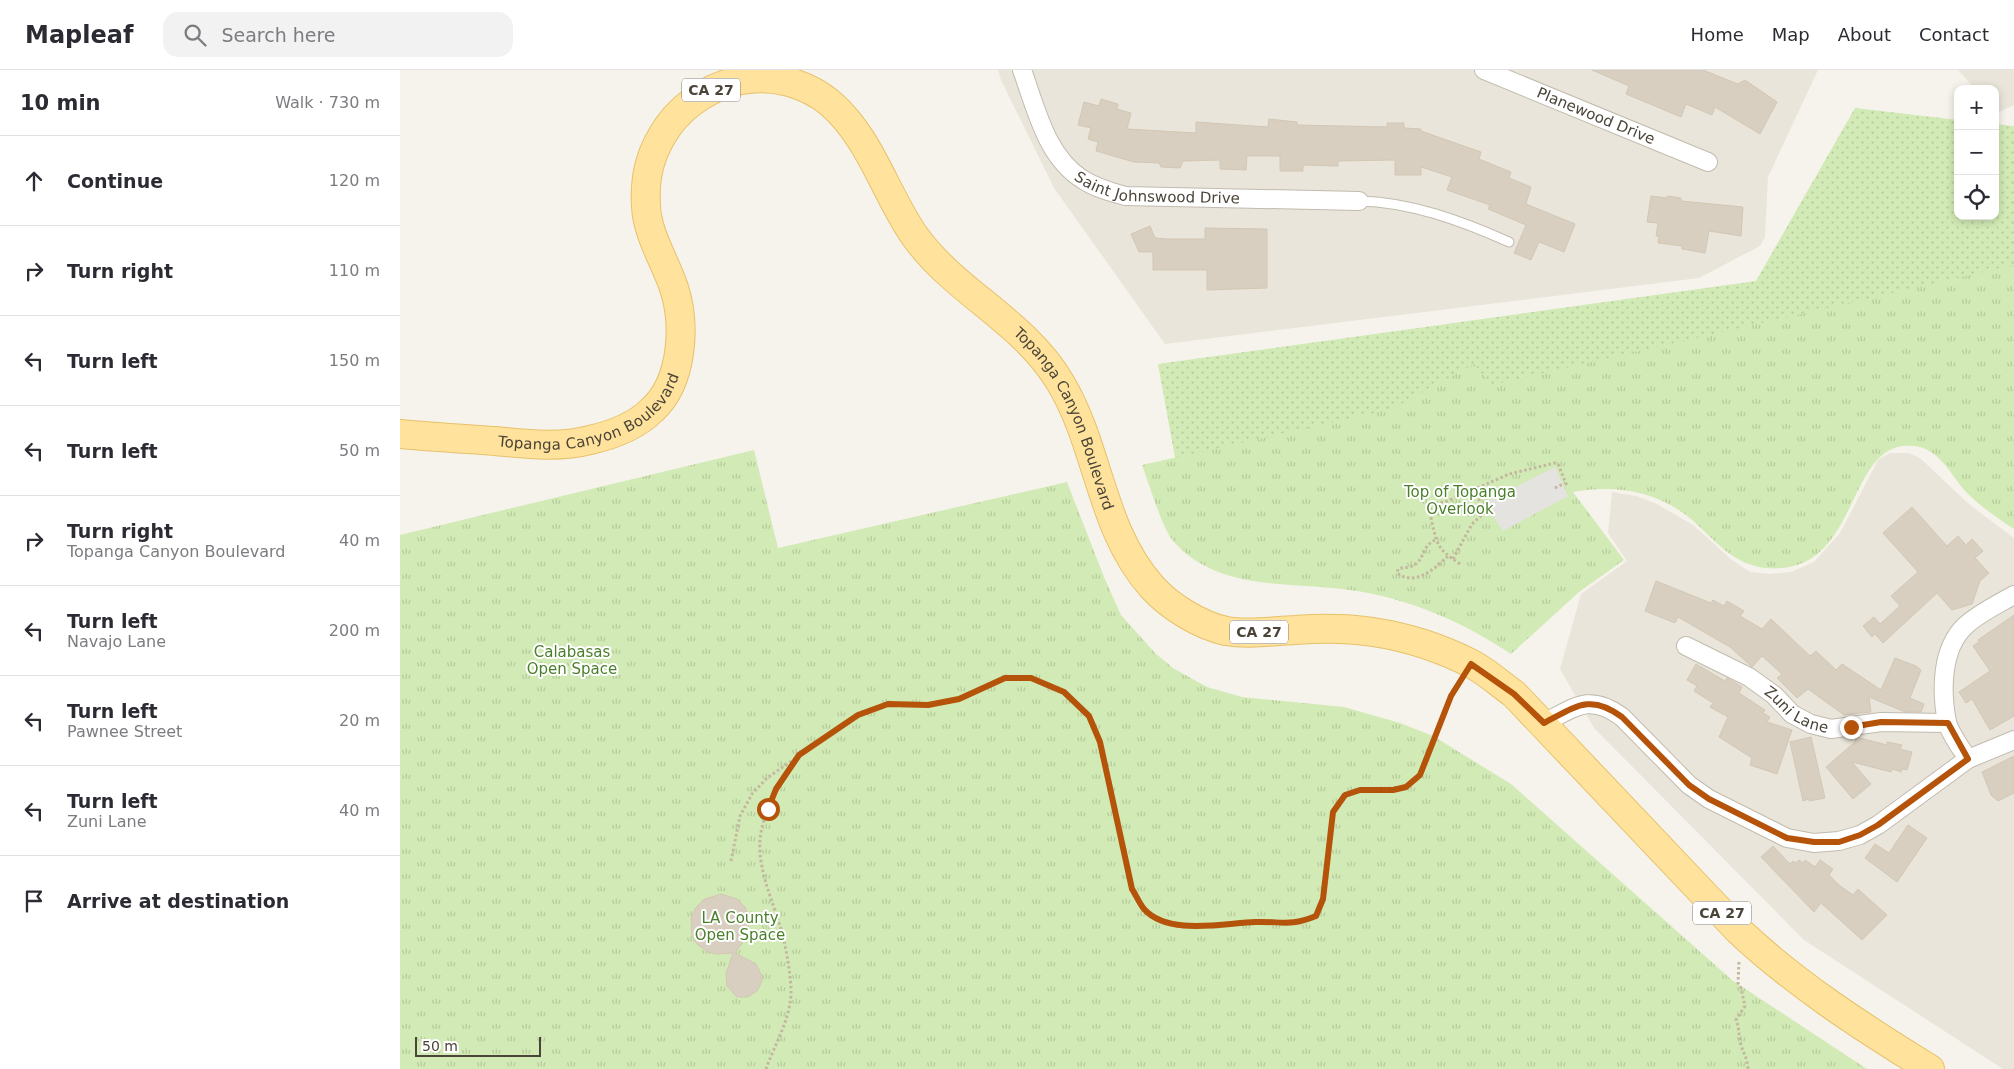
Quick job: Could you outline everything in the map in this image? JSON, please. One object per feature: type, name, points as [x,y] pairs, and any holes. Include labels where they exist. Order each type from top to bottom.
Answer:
[{"type":"main road","name":"Topanga Canyon Boulevard","points":[[400,434],[545,445],[587,441],[627,428],[653,410],[668,390],[678,358],[681,324],[675,291],[646,210],[646,176],[655,144],[676,115],[707,91],[738,80],[766,78],[804,86],[831,104],[855,131],[915,237],[955,279],[1026,338],[1060,380],[1078,418],[1121,540],[1134,564],[1154,589],[1166,600],[1196,619],[1225,630],[1265,633],[1335,629],[1369,631],[1402,638],[1471,664],[1514,694],[1544,723],[1737,929],[1769,959],[1846,1017],[1930,1069]]},
{"type":"street","name":"Saint Johnswood Drive","points":[[1022,70],[1045,133],[1061,160],[1082,179],[1101,189],[1125,196],[1359,201]]},
{"type":"street","name":"Planewood Drive","points":[[1484,70],[1708,162]]},
{"type":"street","points":[[1968,759],[1948,723],[1944,688],[1946,663],[1954,640],[1965,626],[2014,594]]},
{"type":"street","name":"Zuni Lane","points":[[1686,646],[1749,677],[1774,695],[1792,714],[1811,724],[1831,729],[1881,722],[1948,723]]},
{"type":"street","points":[[1544,723],[1579,705],[1593,703],[1610,708],[1622,717],[1696,790],[1787,838],[1814,842],[1839,842],[1860,835],[1878,825],[1968,759],[2013,741]]},
{"type":"lane","points":[[1359,201],[1386,201],[1467,224],[1509,242]]},
{"type":"path","points":[[1460,564],[1448,556],[1435,540],[1431,505],[1509,474],[1555,463],[1558,464],[1566,484],[1555,488]]},
{"type":"path","points":[[1484,485],[1488,493]]},
{"type":"path","points":[[1453,559],[1472,524],[1485,512],[1479,500],[1494,490]]},
{"type":"path","points":[[1435,540],[1425,548],[1419,562],[1410,567],[1398,569],[1397,574],[1412,577],[1426,575],[1448,556]]},
{"type":"path","points":[[731,861],[740,816],[752,794],[767,778],[858,715],[888,704],[928,705],[959,699],[1005,678],[1031,678],[1064,692],[1089,716],[1100,742],[1132,889],[1145,910],[1160,919],[1189,927],[1257,922],[1296,924],[1316,916],[1323,899],[1333,812],[1345,795],[1360,790],[1393,790],[1406,787],[1420,775],[1451,696],[1471,664]]},
{"type":"path","points":[[766,1069],[788,1011],[791,991],[782,931],[762,862],[761,833],[776,789],[799,755]]},
{"type":"path","points":[[1739,962],[1738,983],[1745,1006],[1736,1020],[1741,1029],[1740,1044],[1747,1055],[1748,1069]]},
{"type":"shaded area","points":[[998,70],[1818,70],[1768,177],[1765,237],[1760,246],[1699,278],[1165,344],[1054,188],[1001,80]]},
{"type":"shaded area","points":[[1958,70],[2014,70],[2014,105],[1999,112],[1999,85],[1971,85]]},
{"type":"shaded area","points":[[1890,453],[1909,453],[1920,458],[1970,505],[2014,538],[2014,1069],[2003,1069],[1804,940],[1594,728],[1560,669],[1581,594],[1627,561],[1608,533],[1612,492],[1636,496],[1657,504],[1693,525],[1732,560],[1750,572],[1771,574],[1791,572],[1814,562],[1840,533],[1878,460]]},
{"type":"shaded area","points":[[1555,467],[1568,496],[1503,531],[1484,503]]},
{"type":"green space","points":[[1855,108],[1954,120],[1954,220],[1999,220],[1999,124],[2014,126],[2014,435],[1183,502],[1158,364],[1756,281]]},
{"type":"green space","name":"Top of Topanga Overlook","points":[[2014,265],[2014,529],[1989,512],[1966,492],[1938,457],[1923,448],[1914,446],[1891,449],[1875,463],[1862,483],[1837,531],[1820,552],[1797,565],[1766,568],[1744,562],[1725,550],[1678,509],[1650,496],[1635,492],[1605,489],[1573,492],[1624,560],[1579,592],[1511,654],[1459,624],[1422,608],[1383,596],[1363,592],[1238,578],[1215,570],[1193,559],[1169,536],[1160,517],[1142,465],[1392,409],[1474,364],[1491,385]]},
{"type":"green space","points":[[754,450],[778,548],[1067,482],[1121,615],[1155,653],[1173,668],[1207,687],[1242,697],[1344,707],[1400,723],[1433,736],[1511,784],[1732,980],[1867,1069],[400,1069],[400,535]]},
{"type":"building","points":[[1592,70],[1703,70],[1738,84],[1745,80],[1777,102],[1760,134],[1715,107],[1712,115],[1686,104],[1681,117],[1626,94],[1629,86]]},
{"type":"building","points":[[1101,99],[1118,104],[1117,109],[1131,113],[1127,129],[1196,133],[1196,122],[1268,127],[1269,119],[1297,122],[1297,125],[1387,127],[1387,123],[1404,123],[1404,128],[1421,129],[1421,131],[1481,152],[1479,159],[1511,172],[1509,178],[1531,187],[1526,204],[1575,224],[1564,252],[1539,242],[1531,260],[1514,253],[1526,225],[1488,209],[1490,205],[1447,190],[1452,177],[1421,167],[1421,175],[1395,175],[1395,160],[1338,161],[1338,166],[1303,165],[1303,171],[1280,171],[1280,156],[1247,156],[1246,170],[1220,169],[1220,160],[1183,161],[1180,168],[1161,167],[1159,163],[1134,162],[1096,151],[1098,142],[1088,139],[1091,128],[1078,125],[1084,102],[1099,106]]},
{"type":"building","points":[[1651,196],[1667,198],[1668,196],[1681,198],[1681,201],[1743,207],[1741,236],[1709,231],[1705,253],[1682,249],[1682,246],[1658,243],[1659,236],[1656,236],[1658,223],[1647,222]]},
{"type":"building","points":[[1150,226],[1155,238],[1168,239],[1205,239],[1205,228],[1267,229],[1267,288],[1207,290],[1207,270],[1153,270],[1153,252],[1139,252],[1131,234]]},
{"type":"building","points":[[1912,507],[1947,546],[1958,536],[1966,545],[1972,539],[1983,551],[1975,558],[1989,573],[1980,581],[1972,604],[1952,610],[1937,593],[1883,643],[1875,634],[1872,637],[1863,626],[1874,617],[1880,624],[1900,606],[1891,596],[1918,572],[1883,533]]},
{"type":"building","points":[[1656,581],[1711,603],[1713,600],[1724,606],[1727,601],[1744,611],[1740,616],[1762,629],[1771,619],[1810,656],[1816,651],[1836,670],[1842,664],[1881,690],[1895,658],[1916,666],[1921,670],[1910,698],[1924,704],[1921,712],[1905,712],[1869,697],[1871,712],[1844,715],[1808,689],[1797,698],[1777,678],[1782,674],[1762,656],[1752,667],[1730,647],[1678,617],[1675,623],[1645,611]]},
{"type":"building","points":[[2014,615],[2014,716],[1990,730],[1972,699],[1966,703],[1959,692],[1990,671],[1973,646],[1979,642],[1978,640]]},
{"type":"building","points":[[1696,664],[1725,681],[1727,678],[1742,687],[1739,693],[1765,710],[1763,713],[1770,717],[1767,722],[1792,730],[1777,774],[1750,765],[1752,758],[1719,737],[1728,717],[1710,707],[1713,703],[1694,691],[1697,686],[1687,680]]},
{"type":"building","points":[[1811,737],[1825,798],[1803,801],[1790,742]]},
{"type":"building","points":[[1856,737],[1887,745],[1887,742],[1902,745],[1900,749],[1912,752],[1907,770],[1902,769],[1901,772],[1892,769],[1891,772],[1852,762],[1871,784],[1853,799],[1826,767],[1855,742]]},
{"type":"building","points":[[2014,756],[2014,793],[1998,801],[1991,795],[1982,772]]},
{"type":"building","points":[[1908,825],[1927,838],[1897,882],[1865,858],[1875,844],[1889,853]]},
{"type":"building","points":[[1773,846],[1790,864],[1793,861],[1796,863],[1799,860],[1803,863],[1805,860],[1815,867],[1820,860],[1833,869],[1829,875],[1839,885],[1853,895],[1858,889],[1887,915],[1862,940],[1821,903],[1814,912],[1761,857]]},
{"type":"building","points":[[721,894],[737,899],[745,907],[749,916],[748,935],[735,953],[756,964],[763,978],[758,990],[748,997],[737,997],[727,986],[726,974],[733,953],[716,954],[708,952],[697,944],[692,936],[691,918],[696,907],[705,899]]},
{"type":"route","points":[[768,809],[776,789],[799,755],[858,715],[888,704],[928,705],[959,699],[1005,678],[1031,678],[1064,692],[1089,716],[1100,742],[1132,889],[1145,910],[1160,919],[1189,927],[1257,922],[1296,924],[1316,916],[1323,899],[1333,812],[1345,795],[1360,790],[1393,790],[1406,787],[1420,775],[1451,696],[1471,664],[1514,694],[1544,723],[1579,705],[1593,703],[1610,708],[1622,717],[1689,785],[1709,799],[1787,838],[1814,842],[1839,842],[1860,835],[1878,825],[1968,759],[1948,723],[1881,722],[1851,727]]},
{"type":"park label","name":"Calabasas Open Space","points":[[572,660]]},
{"type":"park label","name":"LA County Open Space","points":[[740,926]]}]
